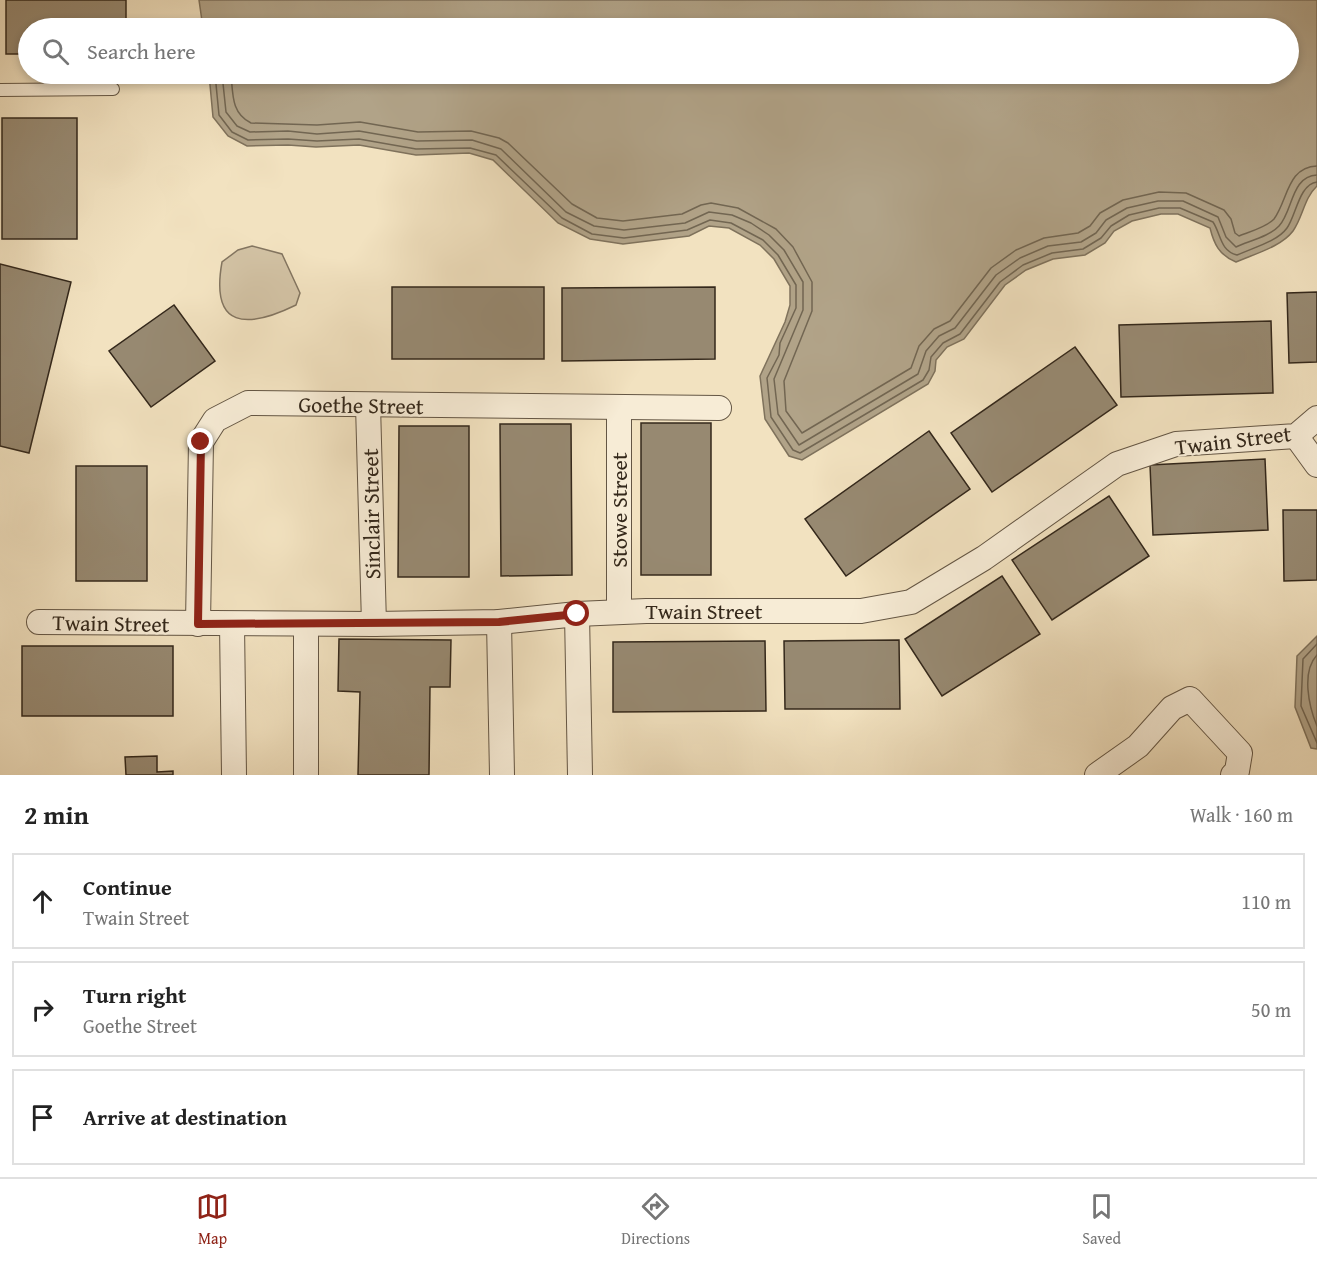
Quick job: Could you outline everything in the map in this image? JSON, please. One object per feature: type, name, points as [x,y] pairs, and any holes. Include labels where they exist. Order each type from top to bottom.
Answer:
[{"type":"street","name":"Goethe Street","points":[[198,624],[201,442],[215,420],[248,403],[719,408]]},
{"type":"street","name":"Sinclair Street","points":[[368,405],[374,624]]},
{"type":"street","name":"Stowe Street","points":[[619,408],[619,612]]},
{"type":"street","name":"Twain Street","points":[[39,622],[374,624],[499,622],[619,612],[861,611],[911,602],[984,558],[1117,464],[1176,444],[1296,436],[1317,418]]},
{"type":"street","points":[[1296,436],[1317,465]]},
{"type":"street","points":[[577,614],[580,775]]},
{"type":"street","points":[[499,622],[502,775]]},
{"type":"street","points":[[232,624],[234,775]]},
{"type":"street","points":[[306,624],[306,775]]},
{"type":"street","points":[[1097,775],[1138,746],[1172,708],[1190,699],[1240,753],[1235,773]]},
{"type":"lane","points":[[0,90],[113,89]]},
{"type":"shaded area","points":[[252,246],[282,254],[300,293],[296,305],[262,318],[248,320],[236,318],[227,311],[222,300],[220,284],[222,262],[238,250]]},
{"type":"water","points":[[199,0],[1317,0],[1317,186],[1309,196],[1296,226],[1288,237],[1267,250],[1236,262],[1225,256],[1218,248],[1210,228],[1178,214],[1161,214],[1132,221],[1114,231],[1105,243],[1085,255],[1053,259],[1026,270],[1005,285],[964,339],[947,347],[936,360],[935,371],[928,384],[802,460],[789,456],[765,419],[760,376],[785,322],[790,305],[790,286],[774,259],[760,245],[729,228],[709,226],[689,236],[623,244],[590,239],[558,223],[493,160],[469,153],[416,155],[359,145],[247,146],[228,136],[213,117],[210,84],[1299,84],[1299,18],[202,18]]},
{"type":"water","points":[[1317,636],[1317,749],[1311,748],[1295,707],[1297,656]]},
{"type":"building","points":[[6,0],[126,0],[126,18],[18,18],[18,54],[6,54]]},
{"type":"building","points":[[2,118],[77,118],[77,239],[2,239]]},
{"type":"building","points":[[0,264],[71,282],[29,453],[0,446]]},
{"type":"building","points":[[392,287],[544,287],[544,359],[392,359]]},
{"type":"building","points":[[715,287],[715,359],[562,361],[562,288]]},
{"type":"building","points":[[1317,292],[1317,362],[1289,363],[1287,293]]},
{"type":"building","points":[[174,305],[215,361],[151,407],[109,351]]},
{"type":"building","points":[[1271,321],[1273,393],[1121,397],[1119,325]]},
{"type":"building","points":[[1075,347],[1117,405],[992,492],[951,433]]},
{"type":"building","points":[[641,423],[711,423],[711,575],[641,575]]},
{"type":"building","points":[[500,424],[571,424],[572,575],[501,576]]},
{"type":"building","points":[[399,426],[469,426],[469,577],[398,577]]},
{"type":"building","points":[[929,431],[970,489],[846,576],[805,519]]},
{"type":"building","points":[[1265,459],[1268,530],[1153,535],[1150,465]]},
{"type":"building","points":[[76,466],[147,466],[147,581],[76,581]]},
{"type":"building","points":[[1109,496],[1149,556],[1052,620],[1012,560]]},
{"type":"building","points":[[1283,510],[1317,510],[1317,580],[1284,581]]},
{"type":"building","points":[[1002,576],[1040,634],[942,696],[905,639]]},
{"type":"building","points":[[339,639],[451,640],[450,687],[430,687],[429,775],[358,775],[360,692],[338,691]]},
{"type":"building","points":[[899,640],[900,709],[785,709],[784,641]]},
{"type":"building","points":[[765,641],[766,711],[613,712],[613,642]]},
{"type":"building","points":[[22,646],[173,646],[173,716],[22,716]]},
{"type":"building","points":[[157,756],[157,772],[173,771],[173,775],[126,775],[125,757]]},
{"type":"route","points":[[201,442],[198,624],[499,622],[577,614]]}]
